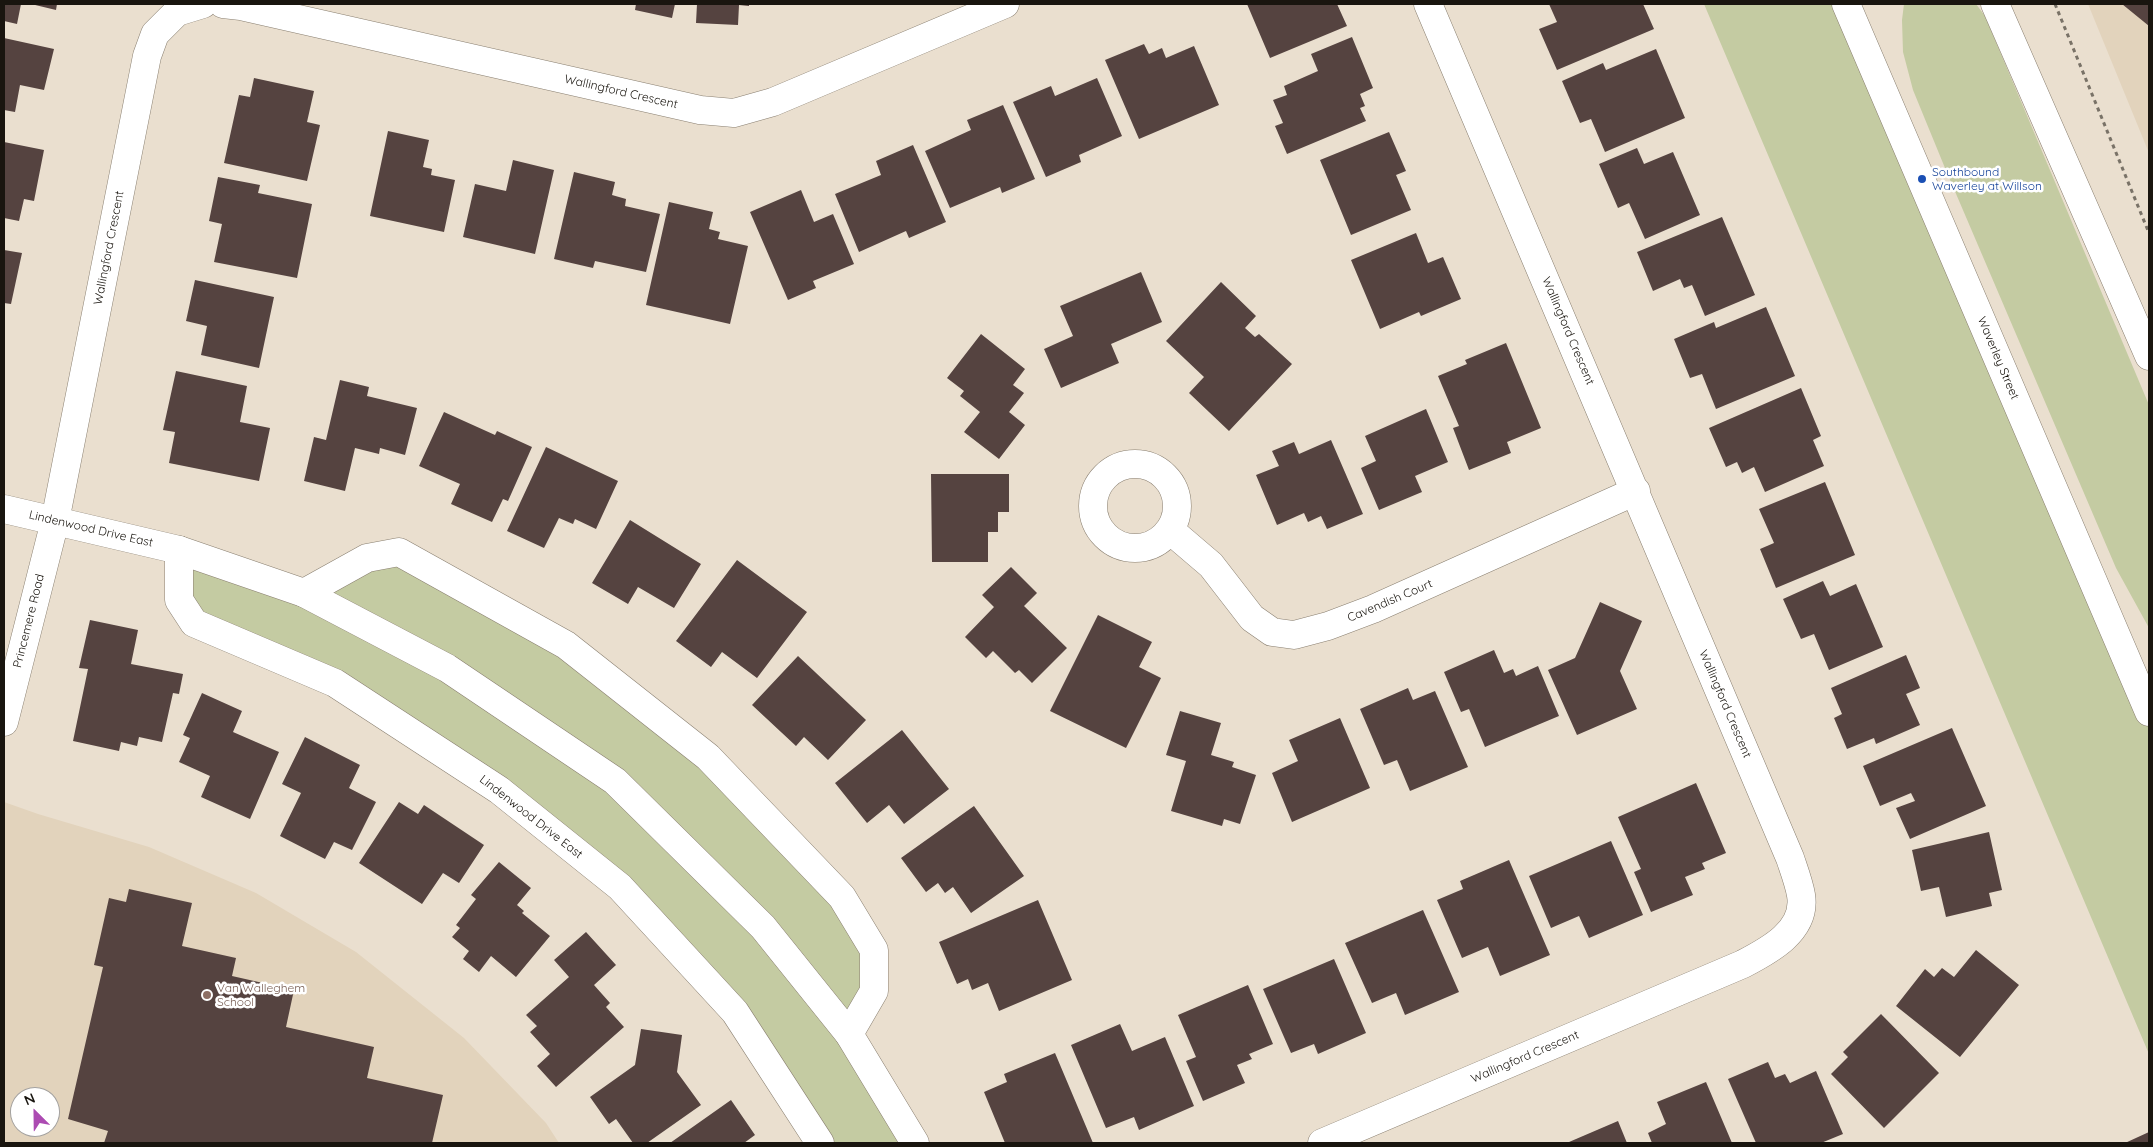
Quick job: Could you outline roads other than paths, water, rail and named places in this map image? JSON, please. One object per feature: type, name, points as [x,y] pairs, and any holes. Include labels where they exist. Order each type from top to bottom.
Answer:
[{"type":"street","name":"Wallingford Crescent","points":[[55,521],[147,56],[155,34],[176,12],[203,4]]},
{"type":"street","name":"Wallingford Crescent","points":[[223,4],[241,6],[700,110],[734,114],[773,102],[1005,4]]},
{"type":"street","name":"Wallingford Crescent","points":[[1322,1143],[1743,964],[1773,948],[1788,935],[1798,918],[1802,897],[1790,858],[1428,4]]},
{"type":"street","name":"Waverley Street","points":[[1846,4],[2149,712]]},
{"type":"street","points":[[1995,4],[2149,356]]},
{"type":"street","name":"Cavendish Court","points":[[1170,530],[1211,566],[1252,618],[1272,632],[1294,634],[1328,626],[1374,609],[1636,491]]},
{"type":"street","name":"Lindenwood Drive East","points":[[4,509],[179,550],[304,593],[447,668],[615,781],[764,927],[849,1034],[915,1143]]},
{"type":"street","name":"Princemere Road","points":[[4,722],[55,521]]},
{"type":"street","name":"Lindenwood Drive East","points":[[179,550],[179,600],[194,623],[335,683],[500,790],[620,887],[735,1012],[820,1143]]},
{"type":"street","points":[[304,593],[367,558],[399,552],[566,645],[708,757],[842,897],[874,950],[874,991],[849,1034]]},
{"type":"place","name":"Southbound Waverley at Willson","points":[[1922,179]]},
{"type":"place","name":"Van Walleghem School","points":[[207,995]]}]
